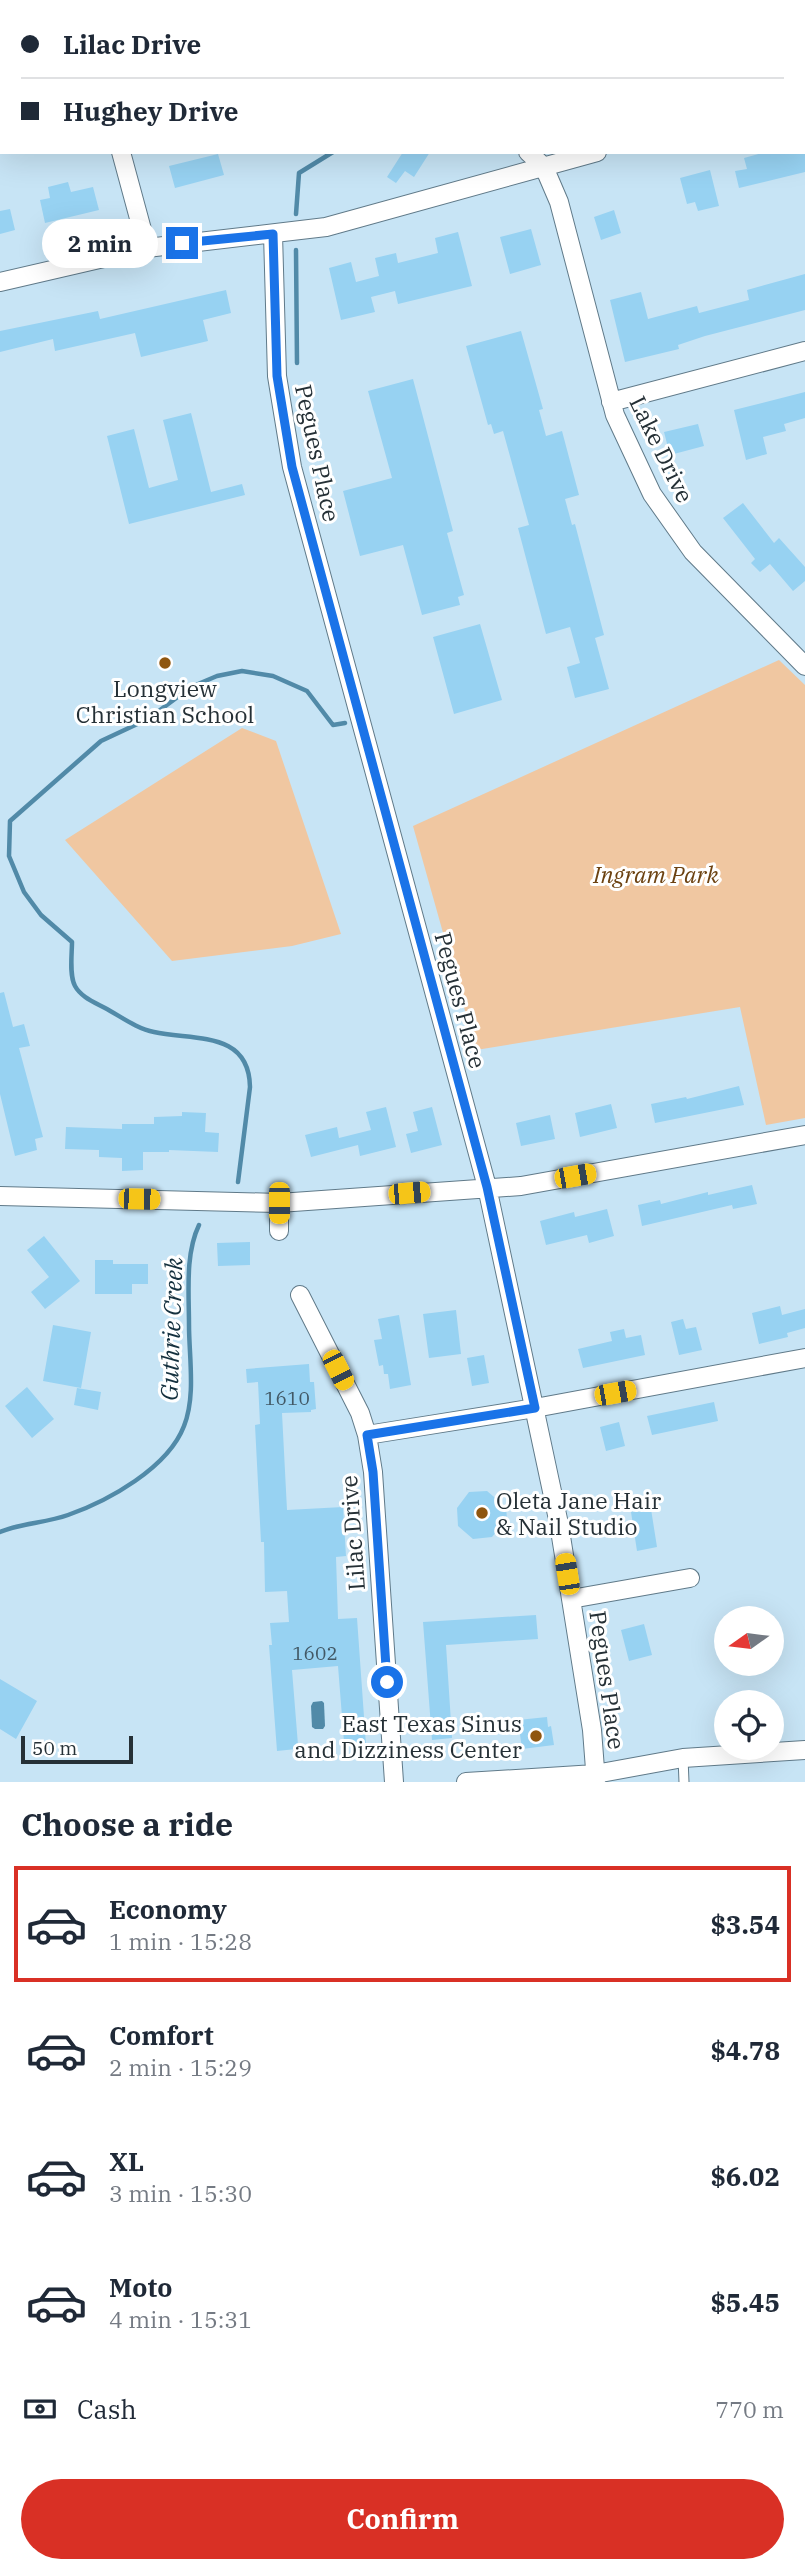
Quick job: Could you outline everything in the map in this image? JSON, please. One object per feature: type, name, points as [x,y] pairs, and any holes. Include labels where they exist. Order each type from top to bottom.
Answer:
[{"type":"street","points":[[122,154],[147,248]]},
{"type":"street","points":[[530,154],[544,167]]},
{"type":"street","points":[[0,282],[147,248],[334,225],[590,154]]},
{"type":"street","name":"Lake Drive","points":[[544,167],[563,213],[611,402],[642,475],[675,530],[805,666]]},
{"type":"street","name":"Pegues Place","points":[[273,234],[277,376],[292,467],[487,1187],[559,1524],[593,1739],[595,1778]]},
{"type":"street","points":[[611,402],[805,351]]},
{"type":"street","points":[[0,1196],[279,1203],[521,1186],[805,1135]]},
{"type":"street","points":[[279,1203],[279,1231]]},
{"type":"street","name":"Lilac Drive","points":[[300,1295],[360,1413],[367,1435],[373,1472],[394,1782]]},
{"type":"street","points":[[367,1435],[535,1408],[805,1358]]},
{"type":"street","points":[[571,1599],[690,1578]]},
{"type":"street","points":[[466,1782],[595,1778],[683,1758],[805,1750]]},
{"type":"lane","points":[[683,1758],[684,1782]]},
{"type":"green space","name":"Ingram Park","points":[[779,660],[805,685],[805,1118],[766,1125],[740,1007],[476,1050],[413,826]]},
{"type":"green space","points":[[242,728],[276,741],[341,934],[292,946],[172,961],[65,840]]},
{"type":"water","points":[[322,1701],[325,1726],[323,1729],[315,1729],[312,1727],[311,1706],[313,1702]]},
{"type":"building","points":[[218,154],[224,175],[175,188],[169,166]]},
{"type":"building","points":[[402,154],[429,154],[414,177],[405,171],[396,183],[387,177]]},
{"type":"building","points":[[759,154],[805,154],[805,172],[739,188],[735,171],[747,169],[744,158]]},
{"type":"building","points":[[710,170],[719,206],[698,211],[695,202],[687,204],[680,178]]},
{"type":"building","points":[[68,182],[71,192],[93,187],[99,210],[45,223],[40,200],[50,198],[48,187]]},
{"type":"building","points":[[10,209],[15,230],[0,234],[0,211]]},
{"type":"building","points":[[614,210],[621,233],[601,240],[594,217]]},
{"type":"building","points":[[531,229],[541,265],[510,274],[500,237]]},
{"type":"building","points":[[458,232],[472,286],[398,304],[395,291],[371,297],[375,312],[341,320],[329,268],[351,262],[356,282],[379,276],[375,258],[396,253],[398,263],[438,253],[435,238]]},
{"type":"building","points":[[805,274],[805,310],[705,336],[678,345],[679,349],[625,362],[610,300],[641,292],[648,319],[697,306],[699,313],[749,300],[747,290]]},
{"type":"building","points":[[226,290],[231,313],[203,320],[208,341],[141,357],[135,333],[55,351],[53,339],[0,352],[0,331],[98,311],[100,319]]},
{"type":"building","points":[[521,331],[543,409],[539,410],[546,436],[562,431],[579,495],[565,499],[572,525],[575,524],[604,635],[595,638],[609,689],[575,698],[567,667],[580,663],[570,627],[546,634],[518,528],[529,525],[503,431],[494,434],[491,424],[488,425],[466,346]]},
{"type":"building","points":[[413,379],[453,531],[447,533],[464,595],[458,597],[460,605],[422,615],[403,545],[360,556],[343,491],[392,478],[368,391]]},
{"type":"building","points":[[805,392],[805,418],[784,424],[786,431],[763,437],[767,454],[746,460],[734,410]]},
{"type":"building","points":[[191,413],[211,492],[242,484],[245,495],[129,524],[107,436],[134,429],[149,488],[178,480],[163,420]]},
{"type":"building","points":[[698,424],[704,446],[670,455],[664,432]]},
{"type":"building","points":[[743,503],[774,543],[779,538],[805,567],[805,581],[793,591],[770,564],[760,572],[751,563],[755,559],[723,518]]},
{"type":"building","points":[[480,624],[502,700],[454,714],[433,637]]},
{"type":"building","points":[[4,992],[13,1027],[24,1024],[30,1046],[19,1048],[43,1137],[35,1139],[37,1150],[15,1156],[0,1094],[0,993]]},
{"type":"building","points":[[739,1086],[744,1105],[655,1123],[651,1104],[686,1097],[687,1099]]},
{"type":"building","points":[[611,1104],[617,1128],[580,1137],[575,1113]]},
{"type":"building","points":[[386,1107],[396,1147],[360,1156],[358,1145],[311,1157],[305,1135],[337,1127],[339,1138],[371,1130],[366,1112]]},
{"type":"building","points":[[432,1107],[442,1145],[411,1153],[406,1134],[418,1131],[413,1112]]},
{"type":"building","points":[[182,1112],[206,1113],[205,1132],[219,1133],[218,1152],[143,1152],[143,1170],[122,1171],[122,1158],[99,1157],[99,1150],[65,1149],[66,1127],[122,1129],[122,1124],[154,1124],[154,1117],[182,1116]]},
{"type":"building","points":[[550,1115],[555,1139],[521,1146],[516,1123]]},
{"type":"building","points":[[752,1185],[757,1204],[733,1209],[732,1205],[642,1226],[638,1205],[660,1200],[661,1204],[708,1192],[708,1195]]},
{"type":"building","points":[[607,1209],[614,1236],[589,1243],[587,1235],[546,1245],[540,1221],[574,1212],[575,1217]]},
{"type":"building","points":[[44,1236],[80,1281],[45,1309],[31,1292],[49,1277],[27,1250]]},
{"type":"building","points":[[250,1242],[250,1265],[218,1266],[217,1243]]},
{"type":"building","points":[[95,1260],[113,1260],[113,1264],[148,1264],[148,1284],[132,1284],[132,1294],[95,1294]]},
{"type":"building","points":[[780,1306],[782,1315],[805,1309],[805,1328],[787,1333],[788,1337],[759,1344],[752,1313]]},
{"type":"building","points":[[456,1310],[461,1354],[429,1358],[423,1314]]},
{"type":"building","points":[[399,1315],[411,1385],[390,1389],[388,1374],[384,1374],[383,1365],[379,1366],[374,1340],[382,1339],[378,1319]]},
{"type":"building","points":[[683,1319],[686,1329],[696,1327],[702,1350],[679,1355],[671,1322]]},
{"type":"building","points":[[53,1325],[91,1332],[81,1388],[43,1381]]},
{"type":"building","points":[[624,1329],[626,1338],[641,1335],[645,1355],[583,1368],[578,1349],[612,1341],[610,1332]]},
{"type":"building","points":[[484,1355],[489,1383],[472,1386],[467,1358]]},
{"type":"building","points":[[309,1364],[310,1382],[314,1382],[316,1409],[311,1412],[282,1413],[287,1510],[343,1507],[346,1556],[336,1557],[338,1619],[357,1618],[366,1745],[347,1746],[344,1742],[338,1666],[292,1670],[298,1745],[296,1749],[277,1751],[269,1645],[272,1645],[270,1623],[289,1622],[287,1591],[265,1592],[255,1425],[260,1424],[258,1382],[247,1383],[246,1369]]},
{"type":"building","points":[[27,1387],[54,1419],[32,1438],[5,1406]]},
{"type":"building","points":[[77,1388],[101,1392],[98,1410],[74,1405]]},
{"type":"building","points":[[714,1402],[718,1421],[652,1435],[647,1416]]},
{"type":"building","points":[[619,1422],[625,1446],[606,1451],[600,1427]]},
{"type":"building","name":"Oleta Jane Hair & Nail Studio","points":[[487,1491],[506,1507],[507,1519],[492,1537],[473,1539],[458,1526],[457,1508],[469,1492]]},
{"type":"building","points":[[651,1509],[657,1547],[637,1551],[631,1512]]},
{"type":"building","points":[[536,1615],[538,1639],[446,1645],[452,1738],[432,1740],[423,1622]]},
{"type":"building","points":[[644,1624],[652,1655],[629,1661],[621,1630]]},
{"type":"building","points":[[0,1679],[37,1701],[16,1739],[0,1729]]},
{"type":"building","name":"East Texas Sinus and Dizziness Center","points":[[547,1717],[554,1745],[522,1749],[518,1720]]},
{"type":"waterway","points":[[296,214],[299,173],[330,154]]},
{"type":"waterway","points":[[296,250],[297,363]]},
{"type":"waterway","points":[[238,1182],[250,1087],[247,1069],[240,1056],[229,1047],[216,1042],[141,1028],[81,993],[72,976],[72,942],[41,915],[24,892],[9,856],[10,821],[101,741],[148,719],[191,687],[217,676],[242,671],[273,676],[307,691],[333,725],[345,723]]},
{"type":"waterway","name":"Guthrie Creek","points":[[0,1532],[60,1518],[101,1501],[151,1469],[176,1441],[184,1426],[190,1402],[189,1274],[192,1248],[199,1225]]},
{"type":"place","name":"Longview Christian School","points":[[165,663]]},
{"type":"place","name":"Oleta Jane Hair & Nail Studio","points":[[482,1513]]},
{"type":"place","name":"East Texas Sinus and Dizziness Center","points":[[536,1736]]},
{"type":"route","points":[[182,243],[273,234],[277,376],[298,495],[487,1187],[535,1408],[367,1435],[373,1472],[387,1682]]}]
